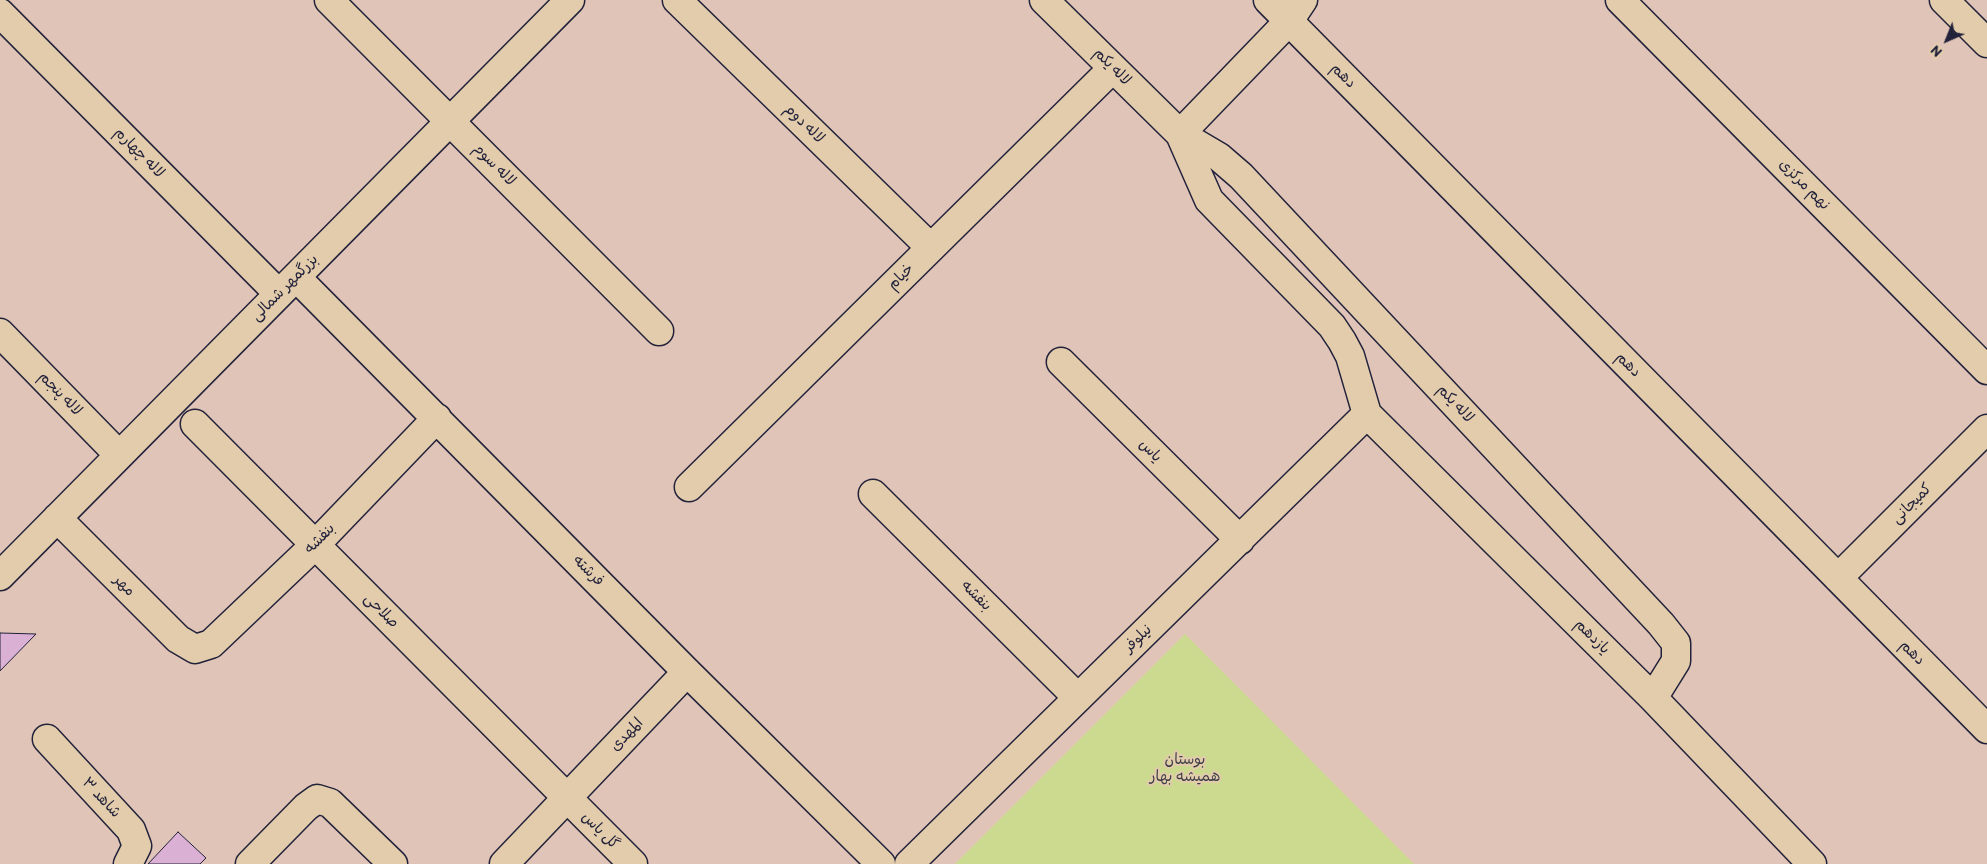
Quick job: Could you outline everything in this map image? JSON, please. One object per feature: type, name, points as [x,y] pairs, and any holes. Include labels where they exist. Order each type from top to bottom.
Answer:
[{"type":"street","name":"لاله سوم","points":[[329,0],[659,331]]},
{"type":"street","name":"بزرگمهر شمالی","points":[[0,576],[570,0]]},
{"type":"street","name":"لاله دوم","points":[[677,0],[931,248]]},
{"type":"street","name":"لاله یکم","points":[[1044,0],[1180,134],[1219,157],[1241,176],[1661,624],[1676,643],[1676,661],[1653,698]]},
{"type":"street","name":"دهم","points":[[1268,0],[1296,11],[1838,578],[1987,729]]},
{"type":"street","points":[[1180,134],[1296,11],[1321,0]]},
{"type":"street","name":"نهم مرکزی","points":[[1620,0],[1987,370]]},
{"type":"street","points":[[1944,0],[1987,43]]},
{"type":"street","name":"لاله چهارم","points":[[0,13],[288,285]]},
{"type":"street","name":"خیام","points":[[689,487],[1113,68]]},
{"type":"street","name":"لاله یکم","points":[[1180,134],[1209,200],[1332,326],[1350,356],[1367,414]]},
{"type":"street","name":"فرشته","points":[[288,285],[437,418],[687,672],[881,864]]},
{"type":"street","name":"لاله پنجم","points":[[0,334],[119,455]]},
{"type":"street","name":"یاس","points":[[1061,362],[1240,540]]},
{"type":"street","name":"نیلوفر","points":[[909,864],[1367,414]]},
{"type":"street","name":"یازدهم","points":[[1367,414],[1653,698],[1812,864]]},
{"type":"street","name":"بنفشه","points":[[195,650],[211,644],[315,545],[437,418]]},
{"type":"street","name":"صلاحی","points":[[195,424],[567,798]]},
{"type":"street","name":"کمیجانی","points":[[1838,578],[1987,429]]},
{"type":"street","name":"بنفشه","points":[[873,494],[1078,698]]},
{"type":"street","name":"مهر","points":[[57,518],[178,639],[195,650]]},
{"type":"street","name":"المهدی","points":[[504,864],[687,672]]},
{"type":"street","name":"شاهد ۳","points":[[47,739],[131,830],[137,846],[128,864]]},
{"type":"street","points":[[250,864],[317,798],[330,802],[393,864]]},
{"type":"street","name":"گل یاس","points":[[567,798],[634,864]]},
{"type":"green space","name":"بوستان همیشه بهار","points":[[1185,634],[1414,864],[955,864]]},
{"type":"building","points":[[0,633],[36,634],[0,671]]},
{"type":"building","points":[[178,832],[206,858],[200,864],[148,864]]}]
